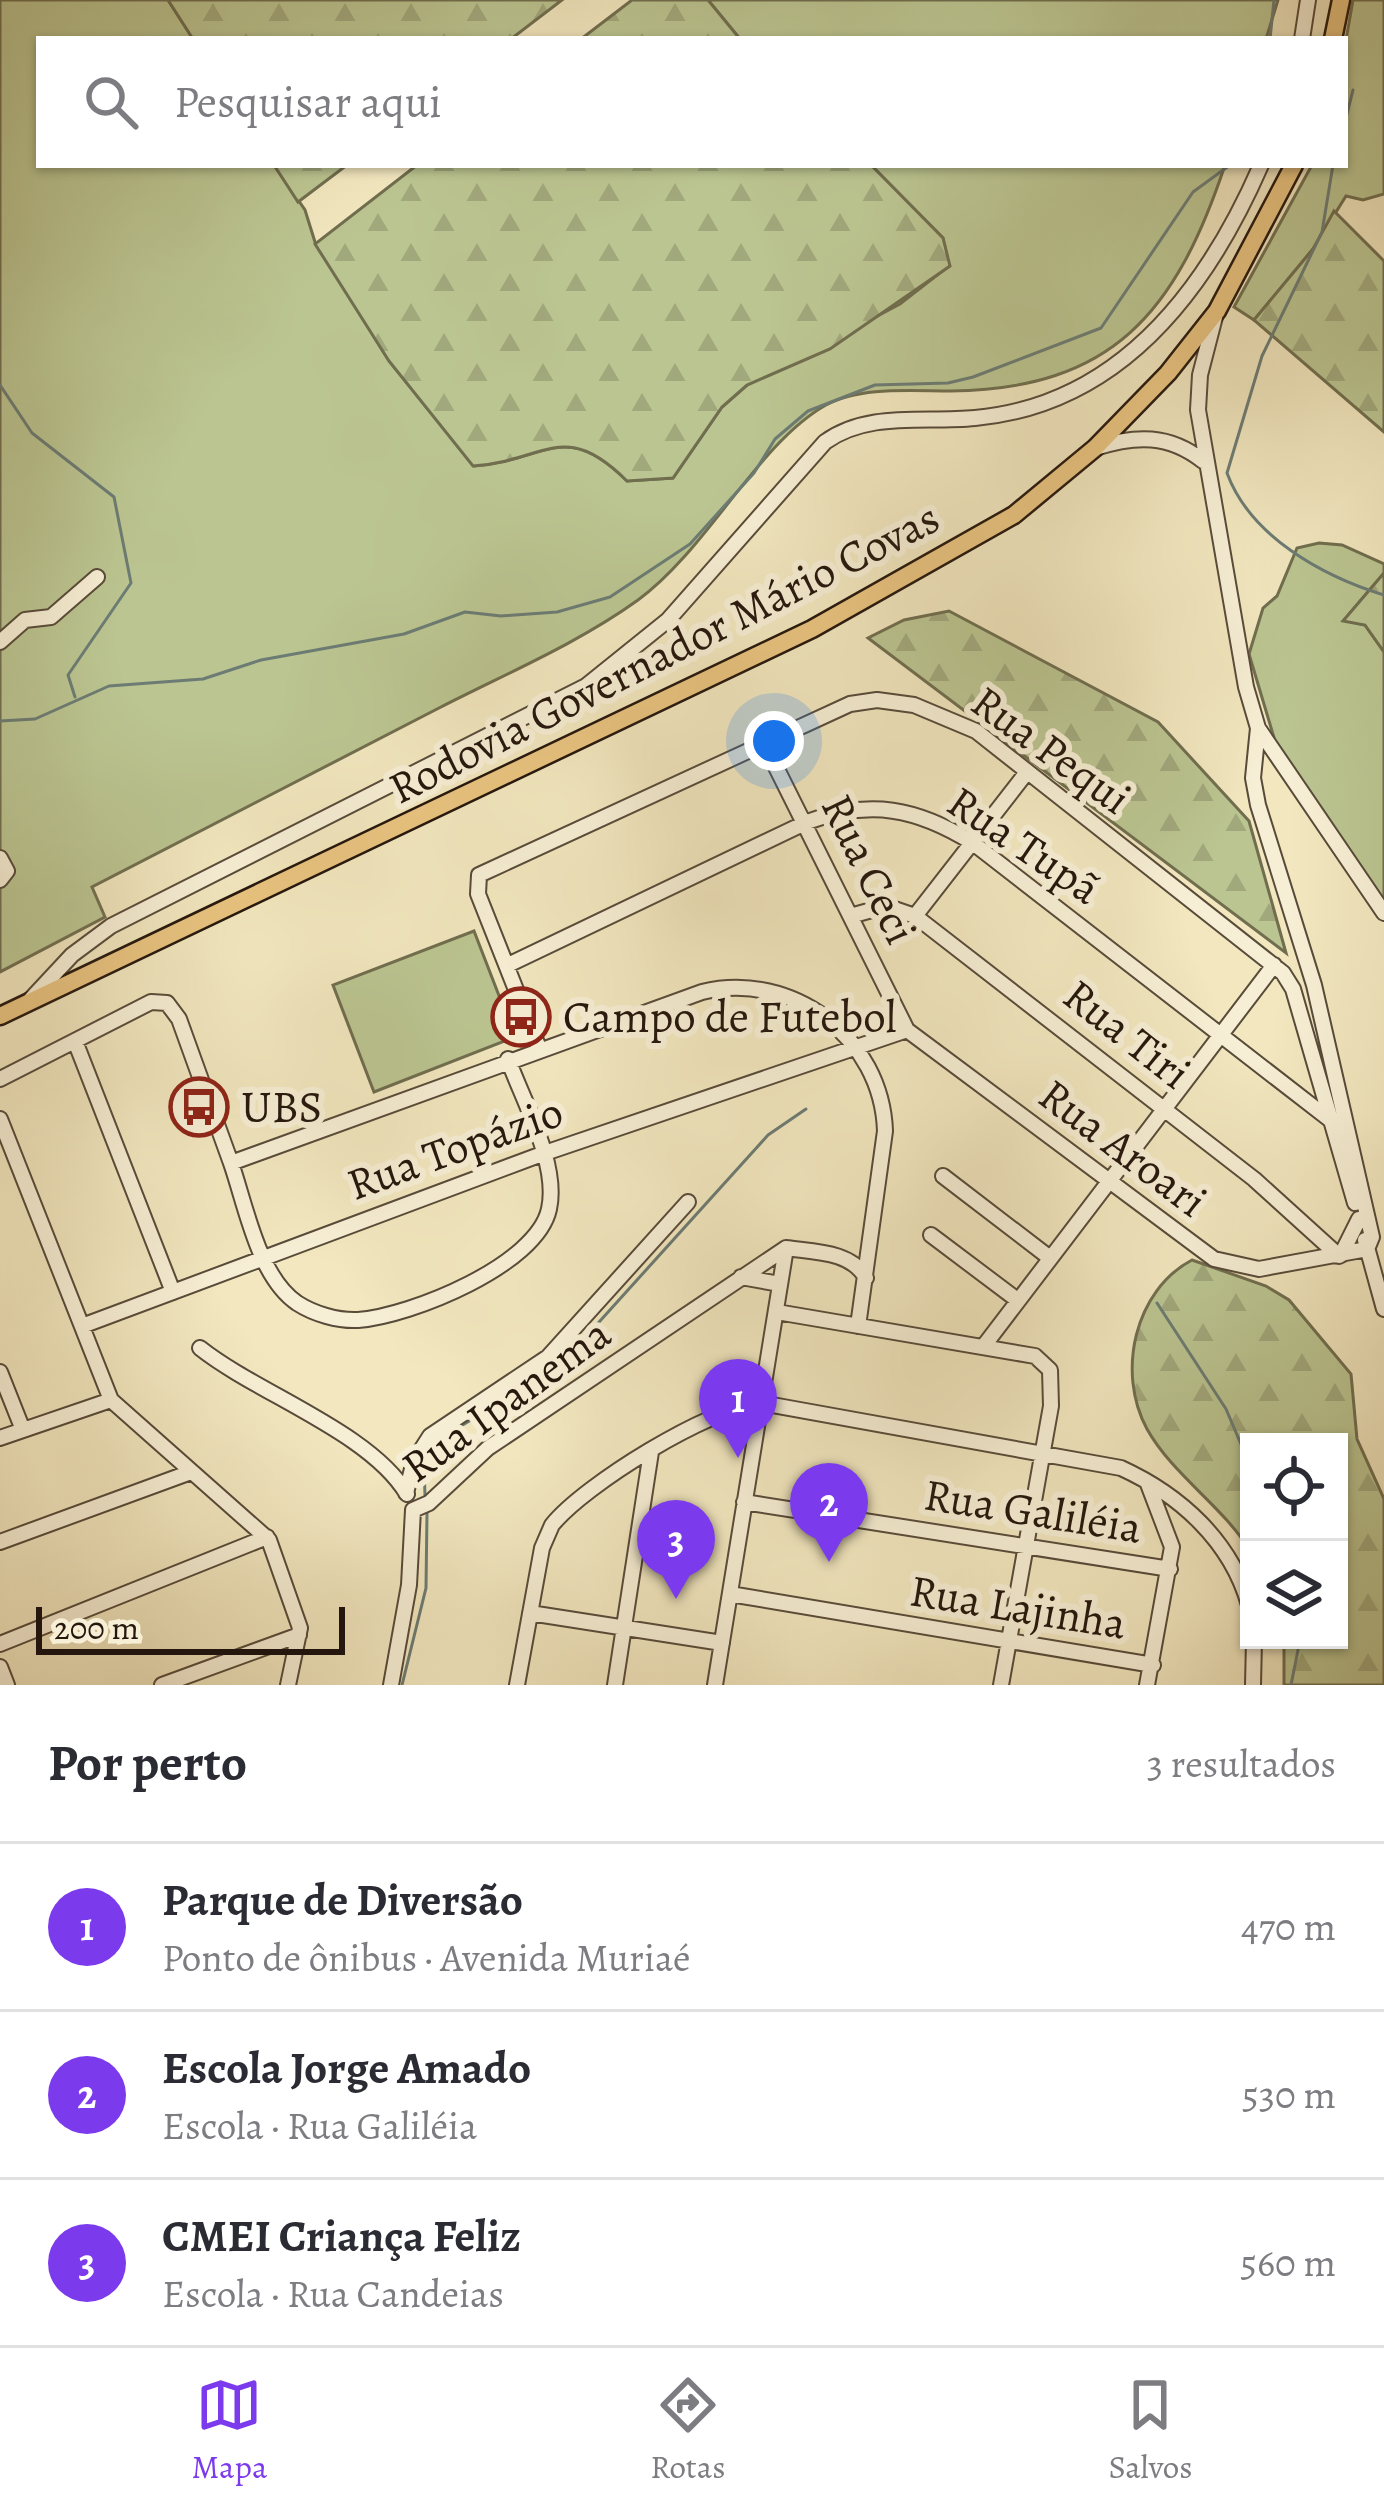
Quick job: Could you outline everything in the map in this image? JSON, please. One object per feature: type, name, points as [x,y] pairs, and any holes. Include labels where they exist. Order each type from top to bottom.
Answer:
[{"type":"main road","points":[[1334,36],[1341,0]]},
{"type":"main road","name":"Rodovia Governador Mário Covas","points":[[0,1016],[812,629],[1014,515],[1094,448],[1168,373],[1217,311],[1292,168]]},
{"type":"street","points":[[1302,36],[1308,0]]},
{"type":"street","points":[[29,1001],[72,955],[111,926],[586,686],[668,620],[825,442],[842,430],[856,424],[1008,414],[1066,396],[1116,366],[1161,328],[1190,291],[1259,168]]},
{"type":"street","points":[[1217,311],[1200,375],[1203,460],[1229,611],[1258,728],[1384,913]]},
{"type":"street","points":[[1094,448],[1130,439],[1171,440],[1203,460]]},
{"type":"street","points":[[0,641],[26,620],[51,617],[98,577]]},
{"type":"street","name":"Rua Pequi","points":[[508,965],[478,894],[479,875],[850,704],[896,702],[958,721],[1274,965],[1293,988],[1329,1119],[1359,1202]]},
{"type":"street","points":[[1258,728],[1253,768],[1258,805],[1314,985],[1359,1202],[1372,1237],[1367,1249]]},
{"type":"street","name":"Rua Ceci","points":[[764,741],[907,1030]]},
{"type":"street","points":[[854,915],[886,907],[915,916],[1027,772]]},
{"type":"street","name":"Rua Tupã","points":[[508,965],[807,822],[852,807],[883,806],[932,820],[974,843],[1329,1119]]},
{"type":"street","points":[[0,859],[7,871],[0,880]]},
{"type":"street","name":"Rua Tiri","points":[[915,916],[1162,1108],[1340,1256]]},
{"type":"street","points":[[508,965],[539,1048]]},
{"type":"street","points":[[983,1347],[1274,965]]},
{"type":"street","points":[[231,1163],[702,992],[739,985],[801,1001],[855,1043],[873,1073],[885,1114],[858,1326]]},
{"type":"street","points":[[0,1079],[151,1002],[171,1006],[265,1256],[285,1292],[319,1314],[357,1320],[502,1268],[536,1238],[550,1206],[542,1154],[508,1059]]},
{"type":"street","points":[[855,1043],[907,1030]]},
{"type":"street","name":"Rua Aroari","points":[[907,1030],[1197,1249],[1227,1264],[1259,1269],[1367,1249]]},
{"type":"street","points":[[74,1041],[173,1292]]},
{"type":"street","name":"Rua Topázio","points":[[82,1326],[855,1043]]},
{"type":"street","points":[[0,1119],[111,1400],[266,1537],[299,1635],[288,1685]]},
{"type":"street","points":[[943,1176],[1050,1258]]},
{"type":"street","points":[[1359,1202],[1384,1198]]},
{"type":"street","points":[[406,1492],[414,1461],[430,1436],[548,1357],[688,1202]]},
{"type":"street","points":[[1359,1202],[1359,1219],[1384,1309]]},
{"type":"street","points":[[1340,1256],[1359,1219]]},
{"type":"street","points":[[836,1255],[858,1249],[874,1228]]},
{"type":"street","points":[[931,1235],[1016,1299]]},
{"type":"street","points":[[715,1685],[786,1248],[836,1255],[859,1267],[866,1278]]},
{"type":"street","name":"Rua Ipanema","points":[[392,1685],[409,1585],[413,1510],[429,1503],[488,1448],[786,1248]]},
{"type":"street","points":[[740,1277],[781,1284]]},
{"type":"street","points":[[777,1312],[1034,1356],[1047,1366],[1053,1383],[1001,1685]]},
{"type":"street","points":[[200,1348],[242,1380],[350,1442],[406,1492],[413,1510]]},
{"type":"street","points":[[0,1372],[22,1430]]},
{"type":"street","points":[[0,1438],[111,1400]]},
{"type":"street","points":[[518,1685],[552,1526],[706,1417],[760,1402],[1095,1461],[1146,1479],[1212,1534],[1240,1588]]},
{"type":"street","points":[[615,1685],[651,1452]]},
{"type":"street","points":[[0,1542],[191,1472]]},
{"type":"street","points":[[1146,1479],[1167,1526],[1170,1569],[1147,1685]]},
{"type":"street","name":"Rua Galiléia","points":[[744,1502],[1170,1569]]},
{"type":"street","points":[[0,1644],[266,1537]]},
{"type":"street","name":"Rua Lajinha","points":[[730,1594],[1153,1665]]},
{"type":"street","points":[[530,1613],[722,1643]]},
{"type":"street","points":[[162,1685],[299,1635]]},
{"type":"street","points":[[1253,1685],[1254,1649]]},
{"type":"street","points":[[0,1667],[7,1685]]},
{"type":"green space","points":[[0,0],[168,0],[191,36],[36,36],[36,168],[276,168],[305,210],[315,242],[389,361],[474,466],[570,447],[587,451],[627,481],[673,478],[722,407],[747,385],[900,304],[949,266],[943,238],[874,168],[1224,168],[1206,217],[1159,301],[1130,332],[1096,357],[1055,376],[1007,387],[870,392],[826,405],[778,444],[663,579],[615,616],[92,887],[105,917],[0,972]]},
{"type":"green space","points":[[168,0],[562,0],[515,36],[191,36]]},
{"type":"green space","points":[[632,0],[708,0],[738,36],[585,36]]},
{"type":"green space","points":[[708,0],[1278,0],[1267,36],[738,36]]},
{"type":"green space","points":[[1353,0],[1384,0],[1384,194],[1363,200],[1346,196],[1313,249],[1254,320],[1234,307],[1310,168],[1348,168],[1347,36]]},
{"type":"green space","points":[[276,168],[343,168],[298,202]]},
{"type":"green space","points":[[413,168],[874,168],[943,238],[950,266],[830,349],[747,385],[722,407],[673,478],[627,481],[587,451],[570,447],[473,466],[389,361],[315,244]]},
{"type":"green space","points":[[1334,211],[1384,261],[1384,432],[1254,320],[1313,249]]},
{"type":"green space","points":[[1342,545],[1384,564],[1384,573],[1344,620],[1365,625],[1384,652],[1384,908],[1278,751],[1249,654],[1263,608],[1277,596],[1297,548]]},
{"type":"green space","points":[[1384,573],[1384,652],[1365,625],[1343,621]]},
{"type":"green space","points":[[949,611],[1158,722],[1249,821],[1286,953],[868,638],[904,620]]},
{"type":"green space","points":[[474,931],[515,1037],[374,1092],[333,985]]},
{"type":"green space","points":[[1192,1260],[1266,1286],[1289,1300],[1351,1374],[1357,1439],[1384,1499],[1384,1685],[1284,1685],[1284,1649],[1348,1649],[1348,1433],[1240,1433],[1240,1537],[1147,1429],[1133,1383],[1136,1334],[1157,1291]]},
{"type":"waterway","points":[[1270,36],[1274,0]]},
{"type":"waterway","points":[[1348,110],[1353,90]]},
{"type":"waterway","points":[[0,721],[35,719],[109,686],[203,679],[261,660],[404,634],[465,612],[501,616],[557,612],[610,597],[690,544],[754,473],[775,439],[808,411],[875,385],[948,383],[973,377],[1101,328],[1193,192],[1226,168]]},
{"type":"waterway","points":[[1333,168],[1322,232],[1262,356],[1227,473],[1238,496],[1270,534],[1313,565],[1384,595]]},
{"type":"waterway","points":[[0,385],[32,433],[114,497],[131,583],[68,675],[75,697]]},
{"type":"waterway","points":[[425,1496],[424,1462],[438,1440],[527,1386],[581,1342],[768,1135],[806,1109]]},
{"type":"waterway","points":[[1157,1303],[1226,1409],[1240,1442]]},
{"type":"waterway","points":[[402,1685],[426,1588],[427,1513]]},
{"type":"waterway","points":[[1291,1685],[1298,1649]]},
{"type":"place","name":"Campo de Futebol","points":[[521,1017]]},
{"type":"place","name":"UBS","points":[[199,1107]]},
{"type":"place","name":"Parque de Diversão","points":[[738,1458]]},
{"type":"place","name":"Escola Jorge Amado","points":[[829,1562]]},
{"type":"place","name":"CMEI Criança Feliz","points":[[676,1599]]}]
